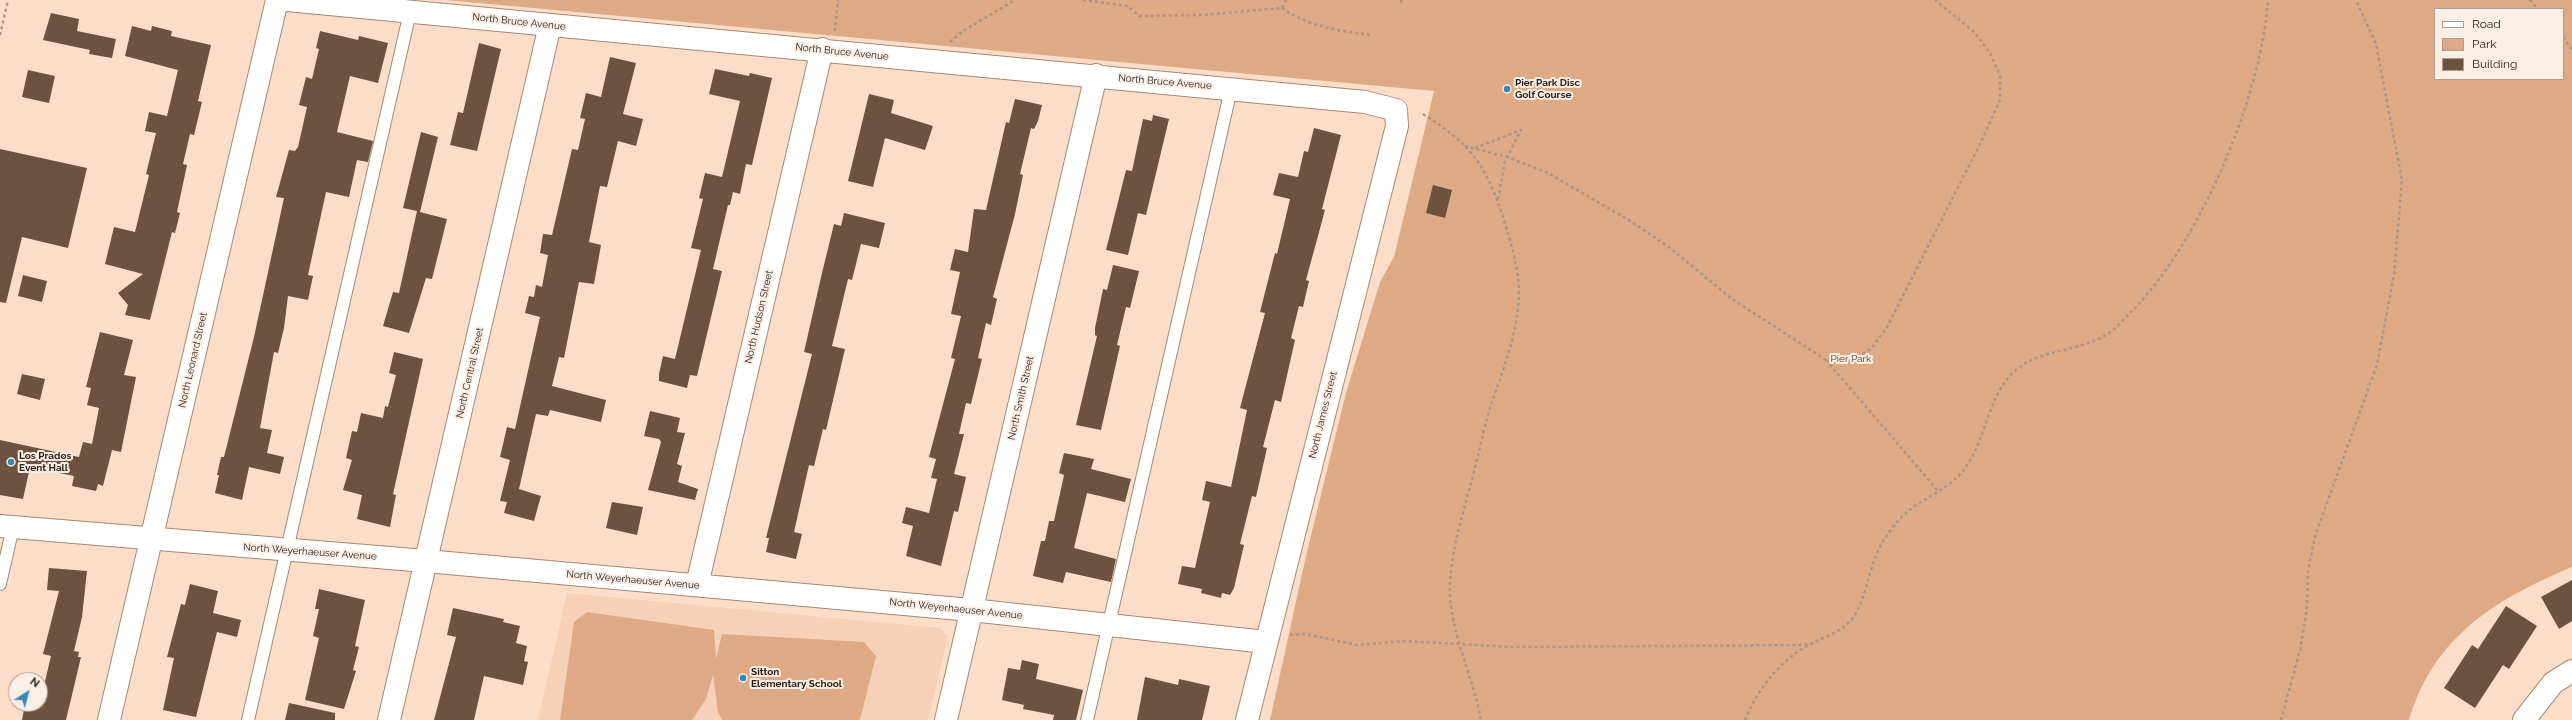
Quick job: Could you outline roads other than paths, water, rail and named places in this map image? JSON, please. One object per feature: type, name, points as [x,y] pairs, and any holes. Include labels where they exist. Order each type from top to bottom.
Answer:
[{"type":"street","name":"North Leonard Street","points":[[109,720],[277,0]]},
{"type":"street","name":"North Bruce Avenue","points":[[287,0],[828,50],[945,63],[1096,75],[1365,102],[1396,110]]},
{"type":"street","name":"North Central Street","points":[[389,720],[550,25]]},
{"type":"street","name":"North Hudson Street","points":[[697,585],[828,50]]},
{"type":"street","name":"North Smith Street","points":[[946,720],[1096,75]]},
{"type":"street","name":"North James Street","points":[[1247,720],[1397,126],[1396,110]]},
{"type":"street","name":"North Weyerhaeuser Avenue","points":[[7,526],[150,540],[426,561],[971,610],[1266,642]]},
{"type":"street","points":[[2524,720],[2553,684],[2572,671]]},
{"type":"lane","points":[[248,720],[288,551],[410,12]]},
{"type":"lane","points":[[1087,720],[1231,89]]},
{"type":"lane","points":[[0,584],[7,526]]},
{"type":"place","name":"Pier Park Disc Golf Course","points":[[1507,89]]},
{"type":"place","name":"Los Prados Event Hall","points":[[11,462]]},
{"type":"place","name":"Sitton Elementary School","points":[[743,678]]},
{"type":"park label","name":"Pier Park","points":[[1851,359]]}]
